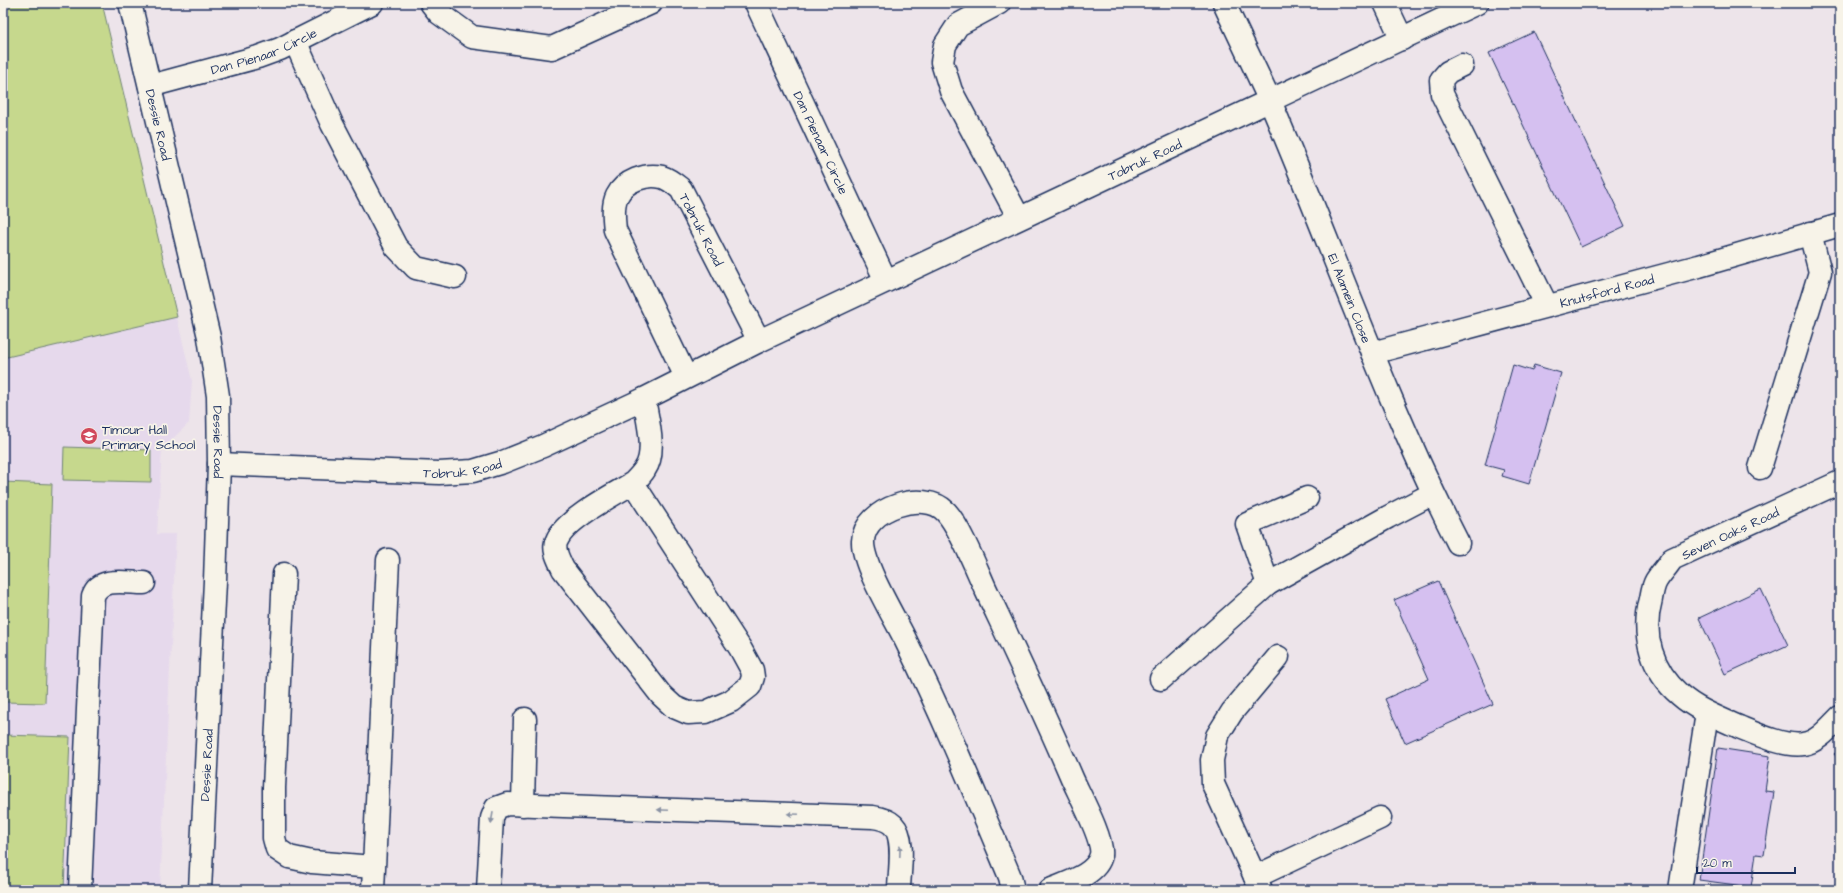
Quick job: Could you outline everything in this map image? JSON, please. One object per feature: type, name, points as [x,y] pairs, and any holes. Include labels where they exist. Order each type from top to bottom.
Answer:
[{"type":"street","name":"Dessie Road","points":[[130,3],[209,337],[218,396],[219,464],[200,890]]},
{"type":"street","name":"Dan Pienaar Circle","points":[[150,86],[258,57],[295,41],[372,3]]},
{"type":"street","points":[[431,3],[439,13],[472,37],[552,48],[652,3]]},
{"type":"street","name":"Dan Pienaar Circle","points":[[756,3],[886,281]]},
{"type":"street","points":[[998,3],[958,25],[945,45],[942,62],[951,91],[1019,218]]},
{"type":"street","points":[[1224,3],[1269,101]]},
{"type":"street","points":[[1385,3],[1402,39]]},
{"type":"street","name":"Tobruk Road","points":[[219,464],[432,473],[473,472],[503,462],[543,446],[644,399],[759,341],[1476,3]]},
{"type":"street","points":[[295,41],[332,124],[396,247],[416,268],[455,277]]},
{"type":"street","points":[[1462,65],[1448,72],[1441,80],[1442,94],[1547,306]]},
{"type":"street","name":"El Alamein Close","points":[[1269,101],[1372,353],[1432,494],[1458,543]]},
{"type":"street","name":"Tobruk Road","points":[[686,377],[615,230],[614,212],[616,196],[630,182],[650,176],[663,177],[681,188],[759,341]]},
{"type":"street","name":"Knutsford Road","points":[[1372,353],[1699,266],[1840,225]]},
{"type":"street","points":[[1760,468],[1820,272],[1810,233]]},
{"type":"street","points":[[633,483],[740,648],[752,670],[753,677],[750,686],[731,700],[706,712],[688,712],[674,707],[661,695],[563,569],[556,552],[556,540],[563,530],[582,515],[633,483],[646,468],[650,455],[650,436],[644,399]]},
{"type":"street","name":"Seven Oaks Road","points":[[1838,487],[1672,560],[1655,582],[1648,607],[1647,633],[1652,657],[1662,676],[1681,696],[1707,713],[1755,734],[1790,744],[1804,744],[1816,739],[1840,717]]},
{"type":"street","points":[[1161,679],[1268,584],[1388,516],[1432,494]]},
{"type":"street","points":[[1268,584],[1247,524],[1307,498]]},
{"type":"street","points":[[1013,890],[1010,877],[945,726],[904,637],[877,585],[866,558],[862,541],[866,528],[875,517],[897,505],[916,501],[934,503],[947,512],[981,579],[1060,750],[1098,837],[1101,854],[1097,865],[1083,875],[1050,890]]},
{"type":"street","points":[[372,890],[388,560]]},
{"type":"street","points":[[284,574],[274,788],[274,838],[278,849],[289,857],[312,862],[373,867]]},
{"type":"street","points":[[80,890],[94,596],[96,589],[101,584],[109,582],[144,583]]},
{"type":"street","points":[[1278,657],[1232,712],[1217,736],[1212,760],[1213,784],[1258,883],[1380,818]]},
{"type":"street","points":[[1680,890],[1707,713]]},
{"type":"street","points":[[523,805],[525,719]]},
{"type":"street","points":[[488,890],[493,812],[502,805],[873,817],[884,820],[893,825],[898,834],[901,843],[899,890]]},
{"type":"shaded area","name":"Timour Hall Primary School","points":[[3,3],[102,3],[192,381],[189,423],[162,449],[157,534],[176,534],[160,890],[3,890]]},
{"type":"green space","points":[[3,3],[102,3],[177,317],[3,358]]},
{"type":"green space","points":[[64,447],[151,450],[151,482],[63,480]]},
{"type":"green space","points":[[3,482],[52,484],[45,703],[3,702]]},
{"type":"green space","points":[[3,735],[70,737],[64,890],[3,890]]},
{"type":"building","points":[[1534,32],[1625,226],[1581,247],[1489,53]]},
{"type":"building","points":[[1513,365],[1532,371],[1534,365],[1561,373],[1529,484],[1502,476],[1504,470],[1485,465]]},
{"type":"building","points":[[1438,581],[1493,704],[1405,743],[1385,699],[1429,679],[1394,600]]},
{"type":"building","points":[[1761,589],[1788,645],[1725,674],[1699,618]]},
{"type":"building","points":[[1718,748],[1770,756],[1765,791],[1774,792],[1764,855],[1756,854],[1751,887],[1699,880]]},
{"type":"building","points":[[1840,748],[1840,761],[1834,754]]},
{"type":"place","name":"Timour Hall Primary School","points":[[89,436]]}]
